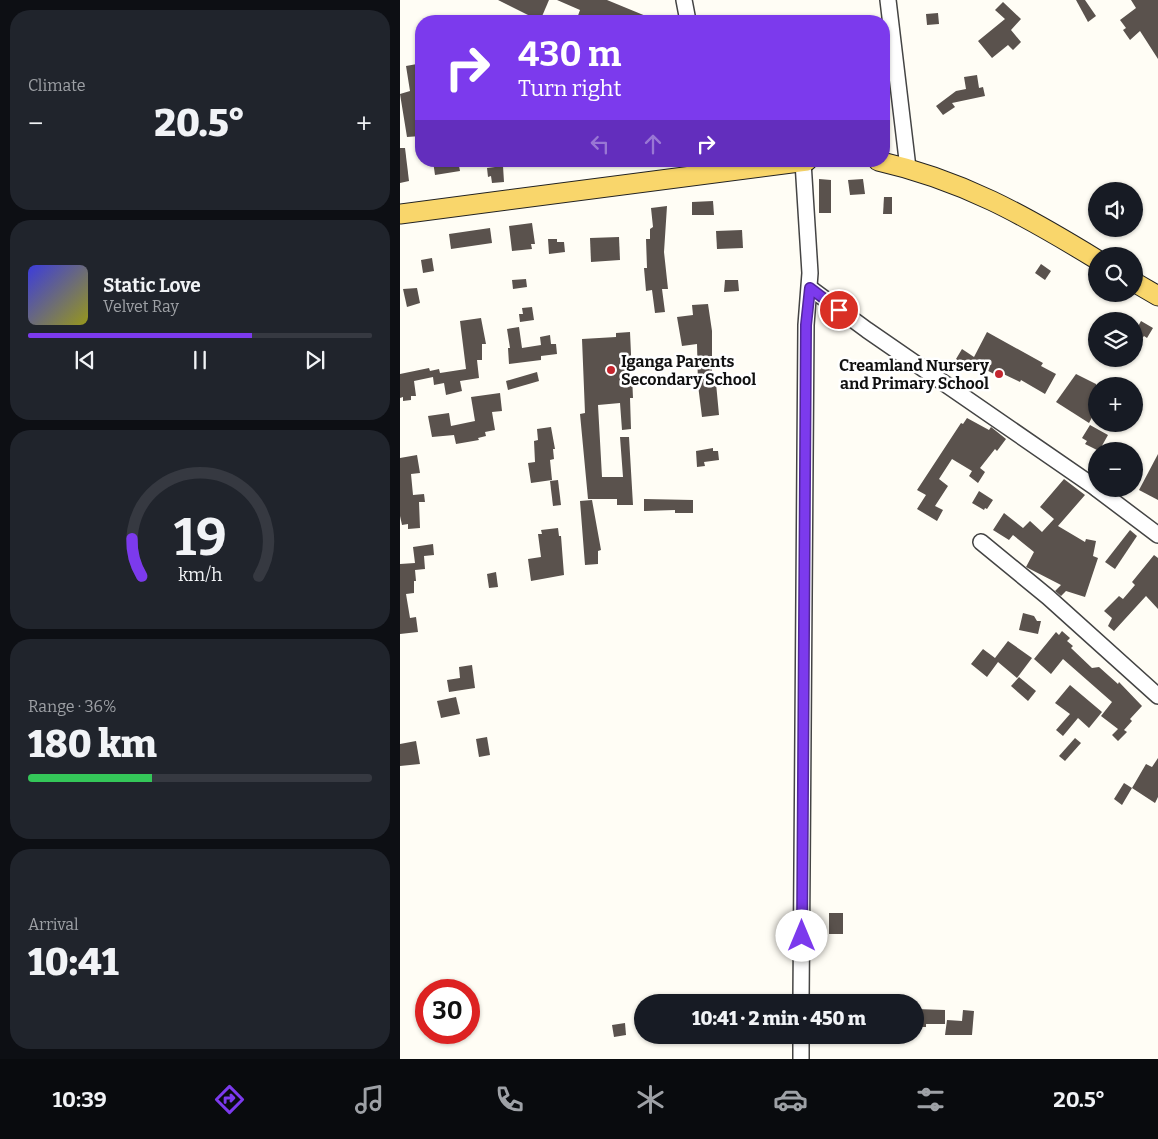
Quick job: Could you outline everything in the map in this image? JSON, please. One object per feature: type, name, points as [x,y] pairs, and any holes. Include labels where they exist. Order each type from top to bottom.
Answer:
[{"type":"main road","points":[[890,164],[968,188],[1035,222],[1088,254]]},
{"type":"main road","points":[[400,214],[716,167]]},
{"type":"main road","points":[[1143,287],[1157,295]]},
{"type":"street","points":[[684,0],[687,15]]},
{"type":"street","points":[[888,0],[890,15]]},
{"type":"street","points":[[890,17],[908,168]]},
{"type":"street","points":[[802,994],[806,325],[810,288],[803,167]]},
{"type":"street","points":[[810,288],[867,330],[1088,483]]},
{"type":"street","points":[[1107,497],[1158,535]]},
{"type":"street","points":[[981,542],[1048,597],[1158,696]]},
{"type":"street","points":[[801,1044],[801,1059]]},
{"type":"building","points":[[498,0],[549,0],[543,15],[528,15]]},
{"type":"building","points":[[557,0],[607,0],[643,15],[578,15],[580,10]]},
{"type":"building","points":[[1076,0],[1085,0],[1096,16],[1088,22]]},
{"type":"building","points":[[1131,0],[1158,0],[1158,59],[1140,31],[1130,40],[1123,30],[1126,28],[1120,20],[1136,8]]},
{"type":"building","points":[[1003,2],[1021,19],[1011,30],[1021,42],[1013,50],[1008,45],[992,58],[978,41],[1005,19],[995,10]]},
{"type":"building","points":[[938,13],[939,24],[927,25],[926,14]]},
{"type":"building","points":[[415,64],[415,136],[407,137],[400,94],[410,91],[406,66]]},
{"type":"building","points":[[977,75],[979,88],[983,87],[985,96],[952,103],[955,107],[943,115],[936,106],[956,91],[966,89],[964,77]]},
{"type":"building","points":[[400,148],[405,148],[409,181],[400,183]]},
{"type":"building","points":[[434,167],[459,167],[460,171],[435,175]]},
{"type":"building","points":[[503,167],[504,182],[492,183],[491,176],[488,177],[487,168]]},
{"type":"building","points":[[819,179],[831,180],[831,213],[819,213]]},
{"type":"building","points":[[863,179],[865,194],[850,195],[848,180]]},
{"type":"building","points":[[884,197],[892,197],[892,214],[883,214]]},
{"type":"building","points":[[713,201],[714,215],[692,215],[692,202]]},
{"type":"building","points":[[667,206],[664,252],[668,289],[662,289],[665,312],[655,313],[652,290],[646,291],[644,268],[647,268],[646,239],[650,239],[650,229],[653,227],[651,208]]},
{"type":"building","points":[[532,223],[535,244],[531,244],[532,249],[512,251],[509,226]]},
{"type":"building","points":[[490,228],[492,243],[451,249],[449,234]]},
{"type":"building","points":[[742,230],[743,248],[717,249],[716,231]]},
{"type":"building","points":[[619,237],[620,260],[591,262],[590,238]]},
{"type":"building","points":[[548,239],[557,239],[557,242],[564,242],[565,252],[549,254]]},
{"type":"building","points":[[432,258],[434,271],[423,273],[421,260]]},
{"type":"building","points":[[1041,264],[1051,271],[1045,280],[1035,273]]},
{"type":"building","points":[[526,279],[527,287],[513,289],[512,280]]},
{"type":"building","points":[[725,280],[738,280],[739,291],[724,292]]},
{"type":"building","points":[[417,288],[420,303],[407,307],[403,289]]},
{"type":"building","points":[[708,304],[712,331],[712,383],[716,383],[719,415],[702,417],[698,385],[697,344],[682,346],[677,317],[693,315],[692,305]]},
{"type":"building","points":[[532,307],[534,320],[520,322],[519,314],[523,314],[522,308]]},
{"type":"building","points":[[481,318],[486,344],[482,344],[482,360],[477,360],[479,378],[460,381],[462,391],[446,395],[444,383],[434,385],[433,377],[414,381],[416,396],[411,396],[411,400],[403,401],[403,397],[400,398],[400,374],[429,368],[430,371],[439,369],[440,373],[466,369],[460,321]]},
{"type":"building","points":[[1143,322],[1153,328],[1147,338],[1143,337]]},
{"type":"building","points":[[519,327],[522,348],[541,345],[540,337],[550,335],[551,344],[556,344],[557,354],[541,356],[541,360],[509,364],[508,348],[510,348],[507,329]]},
{"type":"building","points":[[630,332],[633,398],[630,398],[631,429],[622,430],[620,403],[598,405],[602,477],[623,477],[620,437],[629,437],[633,505],[617,505],[617,499],[588,499],[580,414],[585,413],[582,339],[616,337],[616,333]]},
{"type":"building","points":[[987,332],[1043,363],[1041,366],[1056,374],[1045,394],[1021,380],[1020,382],[995,370],[994,374],[977,365],[973,372],[956,359],[962,349],[974,357]]},
{"type":"building","points":[[537,372],[539,381],[508,390],[506,381]]},
{"type":"building","points":[[1076,374],[1088,380],[1088,422],[1056,402]]},
{"type":"building","points":[[500,393],[502,411],[492,412],[495,430],[485,432],[486,436],[478,438],[479,440],[456,444],[454,435],[432,437],[428,416],[449,413],[451,426],[475,421],[471,397]]},
{"type":"building","points":[[967,418],[989,430],[991,427],[1006,439],[997,451],[995,449],[980,468],[985,472],[978,483],[969,476],[972,471],[952,459],[939,479],[948,486],[935,506],[943,510],[937,521],[917,509],[926,495],[917,490],[961,423],[963,424]]},
{"type":"building","points":[[551,427],[555,449],[553,449],[554,459],[550,460],[552,480],[531,483],[528,463],[535,462],[534,441],[538,440],[537,429]]},
{"type":"building","points":[[1088,428],[1088,432],[1103,432],[1108,435],[1104,442],[1088,442],[1088,446],[1085,444],[1087,441],[1082,438]]},
{"type":"building","points":[[713,448],[713,451],[718,451],[719,460],[704,462],[705,466],[697,467],[696,451]]},
{"type":"building","points":[[1158,454],[1158,500],[1143,492],[1143,482]]},
{"type":"building","points":[[417,455],[420,473],[411,474],[413,495],[424,494],[425,502],[419,502],[420,528],[408,529],[408,524],[402,525],[400,516],[400,458]]},
{"type":"building","points":[[1064,479],[1085,495],[1058,526],[1085,542],[1086,539],[1096,541],[1093,556],[1098,558],[1085,597],[1066,591],[1061,596],[1055,591],[1061,585],[1026,567],[1034,552],[1013,535],[1009,540],[993,530],[1004,513],[1023,528],[1030,521],[1042,532],[1054,519],[1040,507]]},
{"type":"building","points":[[558,480],[561,505],[553,506],[550,481]]},
{"type":"building","points":[[979,491],[993,500],[987,509],[985,508],[984,510],[972,503]]},
{"type":"building","points":[[644,499],[693,500],[693,513],[675,513],[675,510],[644,511]]},
{"type":"building","points":[[592,500],[601,550],[598,551],[598,564],[585,565],[580,501]]},
{"type":"building","points":[[558,528],[559,536],[561,536],[564,575],[531,581],[528,559],[541,557],[538,534],[542,534],[541,530]]},
{"type":"building","points":[[1130,530],[1137,536],[1115,569],[1105,562]]},
{"type":"building","points":[[433,544],[434,555],[424,556],[425,569],[415,570],[414,593],[406,594],[410,618],[416,617],[418,632],[400,634],[400,564],[415,563],[413,547]]},
{"type":"building","points":[[1154,555],[1158,558],[1158,609],[1146,596],[1114,631],[1108,626],[1112,618],[1104,611],[1119,596],[1123,599],[1135,585],[1132,582]]},
{"type":"building","points":[[496,572],[498,587],[489,588],[487,574]]},
{"type":"building","points":[[1023,613],[1034,616],[1037,621],[1041,621],[1038,634],[1019,630]]},
{"type":"building","points":[[1062,631],[1070,638],[1067,641],[1073,646],[1071,648],[1092,668],[1099,667],[1118,684],[1119,682],[1142,706],[1130,719],[1132,721],[1124,730],[1127,732],[1118,741],[1112,735],[1118,729],[1101,716],[1112,702],[1063,659],[1051,674],[1034,659],[1056,632],[1059,635]]},
{"type":"building","points":[[1008,641],[1032,658],[1017,678],[998,662],[987,677],[971,664],[983,649],[995,658]]},
{"type":"building","points":[[472,665],[475,688],[449,692],[447,680],[460,678],[459,667]]},
{"type":"building","points":[[1019,677],[1036,691],[1028,701],[1011,686]]},
{"type":"building","points":[[1070,685],[1102,712],[1089,728],[1078,718],[1063,736],[1056,730],[1070,714],[1055,703]]},
{"type":"building","points":[[456,697],[460,714],[441,718],[437,701]]},
{"type":"building","points":[[487,737],[490,755],[479,757],[476,739]]},
{"type":"building","points":[[1075,738],[1081,743],[1065,761],[1059,756]]},
{"type":"building","points":[[416,741],[420,764],[400,766],[400,744]]},
{"type":"building","points":[[1158,758],[1158,797],[1155,803],[1132,788],[1146,764],[1152,767]]},
{"type":"building","points":[[1124,783],[1132,788],[1122,805],[1114,799]]},
{"type":"building","points":[[829,913],[843,913],[843,934],[829,934]]},
{"type":"building","points":[[924,1009],[945,1010],[945,1024],[926,1024],[926,1027],[924,1027]]},
{"type":"building","points":[[963,1010],[974,1011],[972,1035],[945,1035],[947,1020],[962,1021]]},
{"type":"building","points":[[625,1023],[626,1035],[614,1037],[612,1025]]},
{"type":"place","name":"Iganga Parents Secondary School","points":[[611,370]]},
{"type":"place","name":"Creamland Nursery and Primary School","points":[[999,374]]},
{"type":"route","points":[[802,936],[806,325],[810,288],[839,310]]}]
